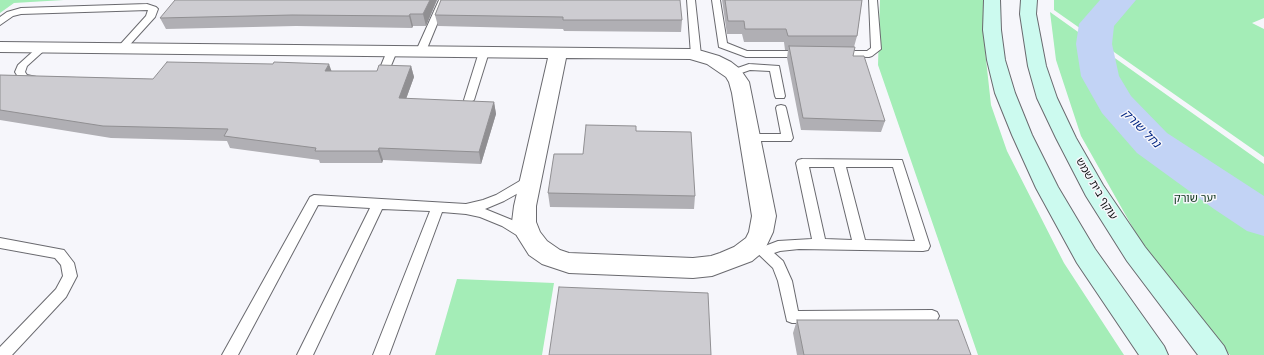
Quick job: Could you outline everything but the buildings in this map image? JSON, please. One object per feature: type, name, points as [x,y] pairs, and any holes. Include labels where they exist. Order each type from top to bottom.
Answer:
[{"type":"main road","points":[[992,0],[992,30],[996,60],[1005,93],[1022,135],[1047,188],[1086,256],[1154,355]]},
{"type":"main road","name":"עוקף בית שמש","points":[[1029,0],[1028,14],[1037,66],[1047,98],[1066,138],[1094,190],[1136,254],[1214,355]]},
{"type":"street","points":[[0,47],[392,50],[558,53],[710,53],[733,74],[742,93],[764,216],[759,248],[712,266],[693,268],[569,263],[551,257],[538,248],[529,236],[524,222],[525,206],[558,53]]},
{"type":"lane","points":[[421,51],[443,0]]},
{"type":"lane","points":[[691,0],[710,53]]},
{"type":"lane","points":[[710,53],[716,0]]},
{"type":"lane","points":[[830,54],[869,54],[876,49],[873,0]]},
{"type":"lane","points":[[0,22],[10,14],[21,11],[147,7],[153,9],[150,17],[122,48]]},
{"type":"lane","points":[[44,47],[22,65],[20,72],[24,78],[51,80]]},
{"type":"lane","points":[[383,73],[392,50]]},
{"type":"lane","points":[[469,100],[484,52]]},
{"type":"lane","points":[[710,53],[815,54]]},
{"type":"lane","points":[[733,74],[750,67],[775,68],[787,138],[750,138]]},
{"type":"lane","points":[[759,248],[820,245],[924,246],[898,163],[802,163],[820,245]]},
{"type":"lane","points":[[839,164],[860,245]]},
{"type":"lane","points":[[466,209],[486,204],[500,198],[531,179]]},
{"type":"lane","points":[[230,355],[314,200],[466,209],[484,213],[507,223],[529,236]]},
{"type":"lane","points":[[305,355],[378,204]]},
{"type":"lane","points":[[381,355],[438,207]]},
{"type":"lane","points":[[0,243],[59,254],[67,263],[70,276],[61,293],[2,355]]},
{"type":"lane","points":[[759,248],[778,265],[785,281],[792,317],[932,316]]},
{"type":"green space","points":[[0,0],[64,0],[14,3],[0,13]]},
{"type":"green space","points":[[880,0],[985,0],[983,32],[991,105],[1007,151],[1064,263],[1124,355],[978,355],[878,65]]},
{"type":"green space","points":[[1054,0],[1264,0],[1264,18],[1252,23],[1264,29],[1264,157],[1054,10]]},
{"type":"green space","name":"יער שורק","points":[[1050,12],[1264,164],[1264,355],[1230,355],[1151,260],[1081,136],[1056,60]]},
{"type":"green space","points":[[457,279],[554,283],[542,355],[435,355]]},
{"type":"waterway","name":"נחל שורק","points":[[1119,0],[1097,24],[1094,44],[1100,76],[1116,104],[1152,143],[1230,197],[1264,218]]}]
